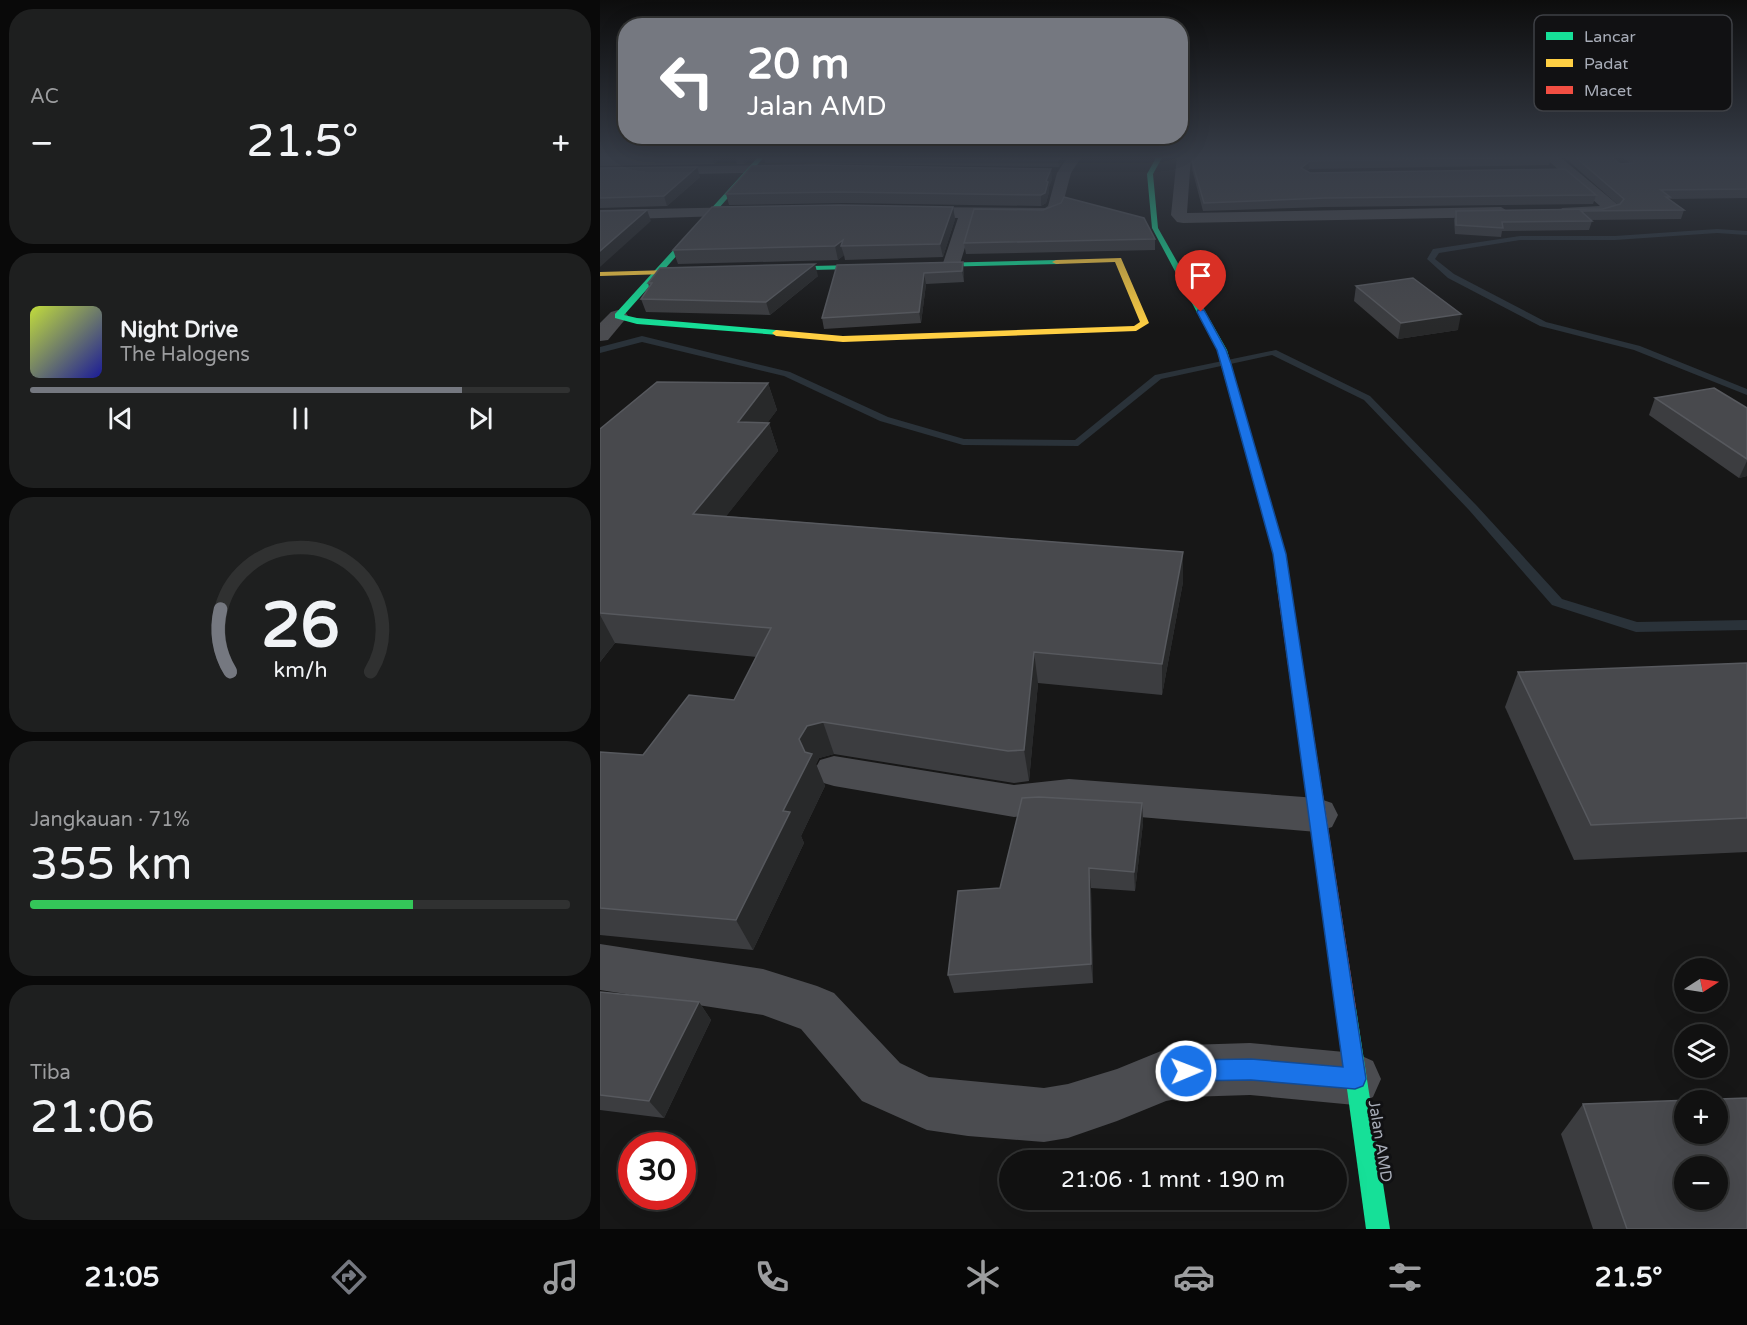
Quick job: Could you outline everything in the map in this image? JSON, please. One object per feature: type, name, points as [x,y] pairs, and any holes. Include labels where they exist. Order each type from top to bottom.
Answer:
[{"type":"street","points":[[600,215],[690,213]]},
{"type":"street","points":[[600,335],[660,272],[709,213]]},
{"type":"street","points":[[941,213],[1039,213]]},
{"type":"street","name":"Jalan AMD","points":[[1154,213],[1155,228],[1222,350],[1280,554],[1378,1229]]},
{"type":"street","points":[[1179,213],[1183,218],[1255,213]]},
{"type":"street","points":[[952,263],[967,214]]},
{"type":"street","points":[[618,316],[637,321],[843,339],[1136,328],[1143,325],[1144,320],[1118,260],[753,269]]},
{"type":"street","points":[[600,274],[718,270]]},
{"type":"street","points":[[834,771],[1014,801],[1069,795],[1317,815]]},
{"type":"street","points":[[600,967],[763,992],[817,1010],[881,1082],[927,1103],[1044,1115],[1068,1111],[1117,1095],[1166,1075],[1186,1071],[1251,1069],[1355,1079]]},
{"type":"building","points":[[600,213],[643,213],[600,251]]},
{"type":"building","points":[[706,213],[951,213],[940,244],[841,246],[843,240],[835,246],[673,250]]},
{"type":"building","points":[[973,213],[1126,213],[1144,218],[1155,239],[964,243]]},
{"type":"building","points":[[1456,213],[1584,213],[1592,221],[1502,222],[1503,228],[1456,225]]},
{"type":"building","points":[[963,262],[962,271],[924,273],[919,312],[822,318],[837,265]]},
{"type":"building","points":[[815,264],[766,302],[641,299],[652,283],[648,283],[660,268]]},
{"type":"building","points":[[1413,278],[1461,314],[1401,323],[1356,286]]},
{"type":"building","points":[[657,382],[768,383],[738,422],[769,423],[693,514],[1183,552],[1162,664],[1034,652],[1024,750],[1008,751],[823,722],[807,726],[799,739],[805,752],[812,754],[783,811],[790,812],[736,920],[600,908],[600,752],[643,755],[689,695],[734,700],[771,628],[600,613],[600,429]]},
{"type":"building","points":[[1714,388],[1747,408],[1747,459],[1655,398]]},
{"type":"building","points":[[1747,663],[1747,818],[1591,825],[1518,672]]},
{"type":"building","points":[[1022,798],[1142,803],[1134,872],[1089,868],[1091,964],[948,975],[958,891],[1000,888]]},
{"type":"building","points":[[600,992],[699,1002],[649,1101],[600,1095]]},
{"type":"building","points":[[1747,1098],[1747,1229],[1627,1229],[1583,1104],[1674,1101],[1674,1144],[1728,1144],[1728,1099]]},
{"type":"waterway","points":[[1747,233],[1717,231],[1615,238],[1520,238],[1436,251],[1431,259],[1451,276],[1543,324],[1637,348],[1747,392]]},
{"type":"waterway","points":[[600,350],[642,339],[787,374],[884,419],[963,442],[1078,443],[1158,377],[1273,352],[1367,398],[1473,508],[1557,602],[1636,627],[1747,625]]},
{"type":"traffic: fast","points":[[710,213],[618,316],[637,321],[776,333]]},
{"type":"traffic: fast","points":[[1154,213],[1155,228],[1222,350],[1279,553],[1285,594]]},
{"type":"traffic: fast","points":[[771,269],[1056,262]]},
{"type":"traffic: fast","points":[[1346,1008],[1378,1229]]},
{"type":"traffic: slow","points":[[776,333],[843,339],[1120,330],[1136,328],[1145,323],[1118,260],[1056,262]]},
{"type":"traffic: slow","points":[[600,274],[701,271]]},
{"type":"traffic: jam","points":[[1285,594],[1346,1008]]},
{"type":"route","points":[[1186,1071],[1251,1069],[1355,1079],[1280,554],[1222,350],[1201,312]]}]
